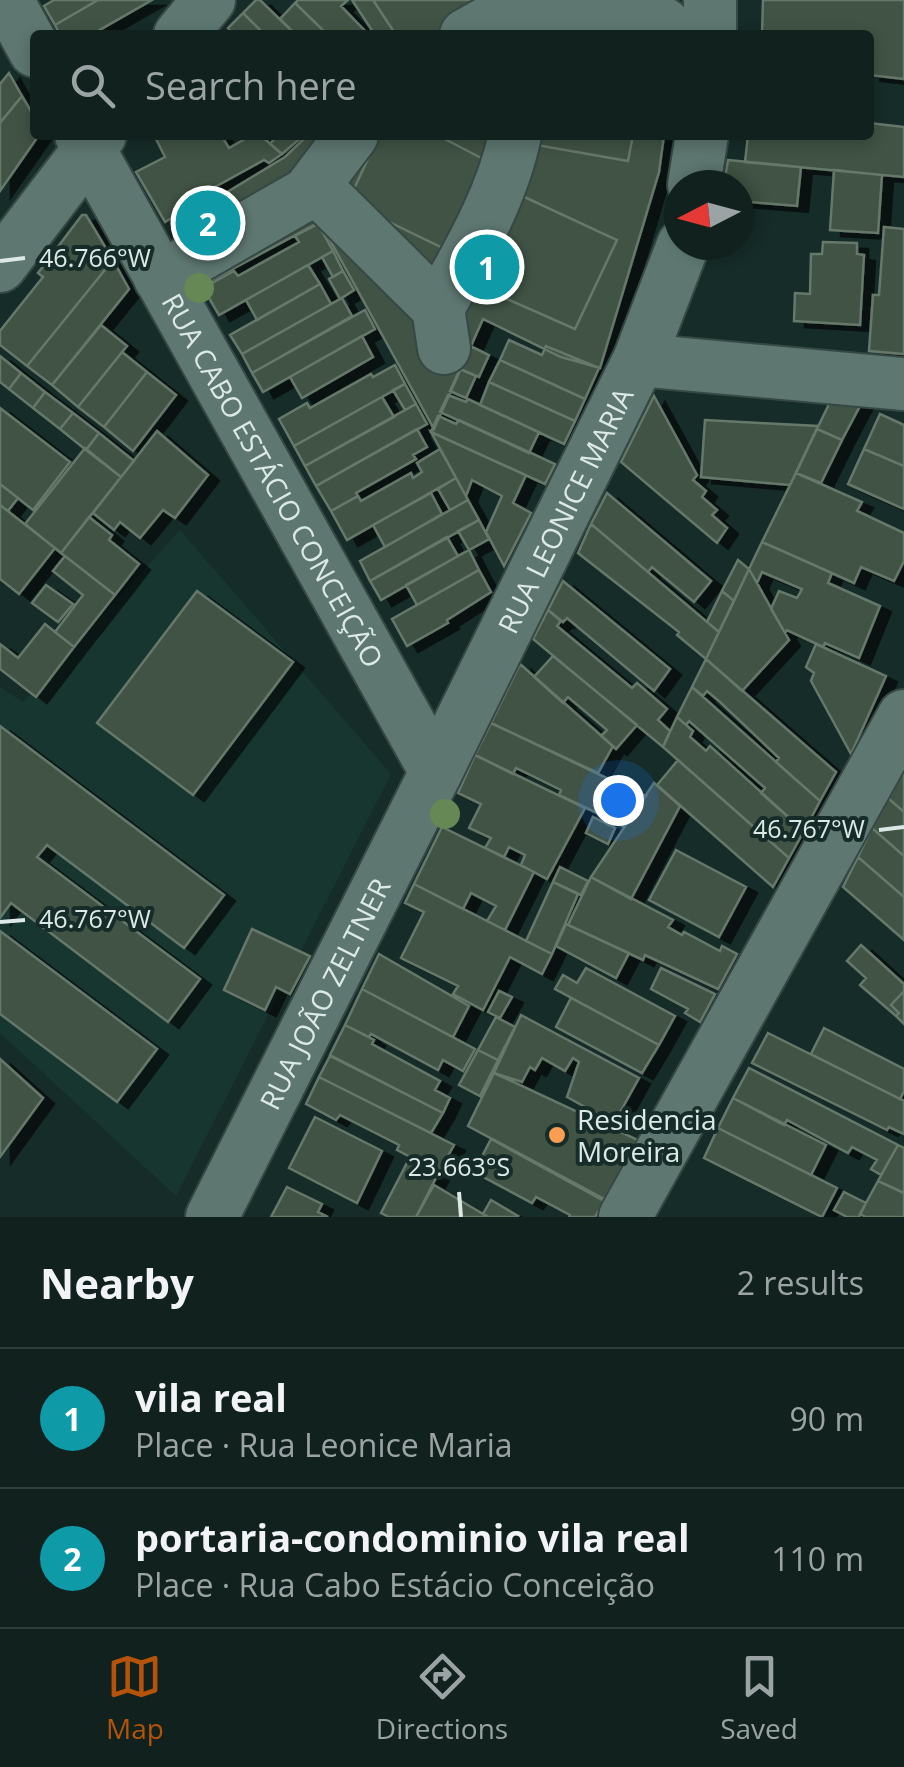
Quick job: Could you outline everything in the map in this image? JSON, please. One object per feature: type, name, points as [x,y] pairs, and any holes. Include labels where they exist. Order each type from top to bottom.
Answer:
[{"type":"street","points":[[8,0],[30,42]]},
{"type":"street","points":[[184,30],[209,0]]},
{"type":"street","points":[[475,30],[519,5],[539,23],[687,30],[710,0]]},
{"type":"street","points":[[0,266],[90,140]]},
{"type":"street","name":"RUA CABO ESTÁCIO CONCEIÇÃO","points":[[90,140],[160,278],[436,772]]},
{"type":"street","points":[[160,278],[308,194],[348,140]]},
{"type":"street","points":[[308,194],[326,196],[441,328],[509,163],[515,140]]},
{"type":"street","points":[[696,170],[701,140]]},
{"type":"street","name":"RUA LEONICE MARIA","points":[[436,772],[638,360],[677,260]]},
{"type":"street","points":[[638,360],[904,384]]},
{"type":"street","points":[[624,1217],[904,716]]},
{"type":"street","name":"RUA JOÃO ZELTNER","points":[[212,1217],[436,772]]},
{"type":"shaded area","points":[[180,530],[391,774],[176,1196],[0,1033],[0,687],[23,702]]},
{"type":"building","points":[[54,0],[98,0],[55,25],[44,6]]},
{"type":"building","points":[[98,0],[152,0],[100,30],[58,30],[55,25]]},
{"type":"building","points":[[260,0],[291,30],[260,30],[243,13]]},
{"type":"building","points":[[348,0],[341,6],[364,30],[323,30],[295,3]]},
{"type":"building","points":[[352,0],[677,0],[679,27],[679,30],[372,30]]},
{"type":"building","points":[[373,0],[487,0],[441,30],[393,30]]},
{"type":"building","points":[[763,0],[904,0],[904,79],[874,76],[874,30],[762,30]]},
{"type":"building","points":[[295,3],[323,30],[291,30],[280,19]]},
{"type":"building","points":[[243,13],[260,30],[230,30]]},
{"type":"building","points":[[9,73],[22,96],[0,123],[0,84]]},
{"type":"building","points":[[22,96],[30,110],[30,140],[36,140],[0,191],[0,123]]},
{"type":"building","points":[[874,124],[904,127],[904,177],[745,162],[747,140],[874,140]]},
{"type":"building","points":[[156,140],[224,140],[229,148],[243,140],[266,140],[282,154],[195,198],[197,203],[165,222],[136,172],[165,157]]},
{"type":"building","points":[[273,140],[298,140],[282,154],[270,144]]},
{"type":"building","points":[[303,140],[663,140],[659,172],[600,368],[561,357],[483,319],[434,429],[320,222],[206,283],[173,225],[285,157]]},
{"type":"building","points":[[377,140],[447,140],[485,160],[445,249],[348,202]]},
{"type":"building","points":[[526,140],[632,140],[628,161],[525,143]]},
{"type":"building","points":[[728,160],[801,167],[797,206],[754,202],[754,170],[726,170]]},
{"type":"building","points":[[834,170],[882,175],[878,233],[830,230]]},
{"type":"building","points":[[518,194],[617,240],[575,329],[475,285]]},
{"type":"building","points":[[222,207],[229,219],[194,239],[186,226]]},
{"type":"building","points":[[82,215],[86,215],[113,260],[27,366],[0,345],[0,331],[43,277],[38,273]]},
{"type":"building","points":[[318,224],[333,251],[219,315],[203,288],[234,271],[238,276],[299,242],[295,236]]},
{"type":"building","points":[[884,227],[904,229],[904,354],[869,351],[873,295],[879,295]]},
{"type":"building","points":[[823,242],[857,243],[857,254],[864,255],[860,325],[794,321],[795,293],[810,294],[811,254],[822,254]]},
{"type":"building","points":[[333,251],[343,271],[333,277],[322,257]]},
{"type":"building","points":[[113,260],[129,289],[52,385],[27,366]]},
{"type":"building","points":[[308,265],[320,284],[257,320],[246,300]]},
{"type":"building","points":[[343,271],[354,290],[340,299],[329,279]]},
{"type":"building","points":[[320,284],[331,304],[242,354],[230,335]]},
{"type":"building","points":[[342,298],[352,316],[252,373],[242,354]]},
{"type":"building","points":[[365,310],[375,329],[263,392],[252,373]]},
{"type":"building","points":[[101,325],[127,346],[78,407],[52,385]]},
{"type":"building","points":[[362,336],[373,357],[302,398],[290,377]]},
{"type":"building","points":[[509,340],[542,355],[546,346],[599,368],[585,399],[500,360]]},
{"type":"building","points":[[470,346],[489,355],[479,377],[460,369]]},
{"type":"building","points":[[122,352],[147,372],[104,427],[78,407]]},
{"type":"building","points":[[0,356],[21,373],[9,389],[0,382]]},
{"type":"building","points":[[500,360],[585,399],[575,421],[489,382]]},
{"type":"building","points":[[395,365],[405,384],[294,446],[279,419],[307,403],[310,408]]},
{"type":"building","points":[[460,369],[476,376],[466,398],[450,391]]},
{"type":"building","points":[[147,372],[176,395],[133,451],[104,427]]},
{"type":"building","points":[[21,373],[45,392],[33,408],[9,389]]},
{"type":"building","points":[[489,382],[575,421],[564,444],[480,405]]},
{"type":"building","points":[[405,384],[416,404],[405,410],[393,390]]},
{"type":"building","points":[[45,392],[73,413],[60,429],[33,408]]},
{"type":"building","points":[[448,395],[466,402],[468,399],[539,432],[529,453],[440,412]]},
{"type":"building","points":[[654,396],[697,475],[693,480],[706,491],[702,497],[717,510],[712,515],[727,528],[717,543],[621,462]]},
{"type":"building","points":[[382,397],[394,417],[305,466],[294,446]]},
{"type":"building","points":[[830,402],[861,404],[842,440],[817,429]]},
{"type":"building","points":[[416,404],[427,424],[316,486],[305,466]]},
{"type":"building","points":[[0,408],[70,462],[33,510],[0,484]]},
{"type":"building","points":[[73,413],[99,433],[86,450],[60,429]]},
{"type":"building","points":[[880,414],[904,425],[904,466],[864,449]]},
{"type":"building","points":[[438,416],[456,424],[459,420],[555,464],[545,484],[431,432]]},
{"type":"building","points":[[705,420],[818,426],[790,485],[701,477]]},
{"type":"building","points":[[417,429],[427,447],[413,455],[416,459],[331,511],[316,486]]},
{"type":"building","points":[[817,429],[842,440],[821,483],[796,473]]},
{"type":"building","points":[[157,431],[208,475],[175,518],[163,510],[140,538],[120,522],[114,530],[93,513]]},
{"type":"building","points":[[431,432],[526,475],[513,503],[531,513],[504,566],[486,532],[502,496],[472,480],[466,496]]},
{"type":"building","points":[[99,433],[134,461],[121,477],[86,450]]},
{"type":"building","points":[[85,448],[121,477],[61,553],[25,524]]},
{"type":"building","points":[[440,449],[456,478],[347,540],[331,511],[358,496],[361,501],[411,473],[413,478],[422,472],[417,463]]},
{"type":"building","points":[[864,449],[904,466],[904,509],[848,484]]},
{"type":"building","points":[[796,473],[862,502],[857,511],[904,533],[904,561],[894,581],[861,567],[854,583],[762,542]]},
{"type":"building","points":[[456,478],[468,500],[450,510],[438,489]]},
{"type":"building","points":[[0,484],[18,498],[8,511],[0,505]]},
{"type":"building","points":[[431,493],[442,514],[385,547],[373,525]]},
{"type":"building","points":[[607,493],[711,581],[694,602],[652,567],[648,572],[591,524]]},
{"type":"building","points":[[468,500],[479,520],[370,581],[360,561]]},
{"type":"building","points":[[0,505],[55,548],[19,594],[0,579]]},
{"type":"building","points":[[89,517],[112,535],[109,540],[139,564],[115,595],[61,553]]},
{"type":"building","points":[[479,520],[489,539],[469,550],[458,531]]},
{"type":"building","points":[[591,524],[719,632],[706,659],[677,635],[679,632],[578,553]]},
{"type":"building","points":[[447,537],[458,556],[381,600],[370,581]]},
{"type":"building","points":[[762,542],[832,573],[828,583],[880,606],[859,658],[787,630],[785,633],[771,609],[779,591],[797,598],[802,589],[762,572],[757,583],[749,569]]},
{"type":"building","points":[[469,550],[479,570],[417,605],[406,585]]},
{"type":"building","points":[[65,556],[115,595],[74,647],[55,632],[83,595],[53,571]]},
{"type":"building","points":[[738,560],[749,569],[734,601],[722,591]]},
{"type":"building","points":[[749,569],[789,640],[742,691],[706,659]]},
{"type":"building","points":[[479,570],[491,592],[407,646],[392,619]]},
{"type":"building","points":[[563,581],[670,669],[654,691],[567,618],[563,622],[548,610]]},
{"type":"building","points":[[46,585],[73,604],[58,622],[32,603]]},
{"type":"building","points":[[197,591],[293,662],[193,795],[97,723]]},
{"type":"building","points":[[722,591],[734,601],[719,632],[707,622]]},
{"type":"building","points":[[548,610],[561,621],[557,626],[632,688],[637,683],[667,709],[658,720],[670,731],[663,747],[533,639]]},
{"type":"building","points":[[45,624],[74,647],[36,697],[0,669],[0,644],[18,658]]},
{"type":"building","points":[[816,644],[886,676],[851,754],[811,681],[814,673],[806,667]]},
{"type":"building","points":[[553,656],[637,725],[616,749],[601,736],[607,730],[568,697],[563,703],[534,677]]},
{"type":"building","points":[[706,659],[836,772],[820,801],[776,762],[779,758],[720,702],[707,691],[703,696],[692,687]]},
{"type":"building","points":[[520,664],[613,746],[598,773],[491,723]]},
{"type":"building","points":[[692,687],[820,801],[804,831],[761,793],[765,788],[689,721],[686,725],[677,717]]},
{"type":"building","points":[[677,717],[693,731],[690,737],[706,751],[710,746],[804,831],[789,858],[663,747]]},
{"type":"building","points":[[491,723],[613,781],[597,813],[516,768],[513,774],[475,755]]},
{"type":"building","points":[[0,726],[224,895],[184,948],[47,845],[37,857],[200,979],[168,1022],[11,903],[0,918]]},
{"type":"building","points":[[475,755],[585,808],[547,879],[521,865],[525,855],[509,847],[504,857],[485,848],[491,838],[469,828],[481,804],[458,793]]},
{"type":"building","points":[[678,760],[789,858],[773,887],[657,785]]},
{"type":"building","points":[[901,771],[904,774],[904,812],[888,798]]},
{"type":"building","points":[[654,783],[680,806],[631,899],[591,877]]},
{"type":"building","points":[[633,790],[646,796],[624,827],[615,822]]},
{"type":"building","points":[[888,798],[904,812],[904,856],[872,828]]},
{"type":"building","points":[[593,817],[615,828],[608,844],[586,833]]},
{"type":"building","points":[[442,827],[534,872],[505,930],[487,921],[496,906],[471,893],[463,909],[414,884]]},
{"type":"building","points":[[872,828],[904,856],[904,897],[858,857]]},
{"type":"building","points":[[676,850],[746,887],[719,937],[649,900]]},
{"type":"building","points":[[858,857],[904,897],[904,940],[843,887]]},
{"type":"building","points":[[560,867],[588,881],[581,895],[553,882]]},
{"type":"building","points":[[591,877],[673,920],[668,927],[682,935],[684,932],[720,951],[722,946],[737,954],[718,989],[568,925]]},
{"type":"building","points":[[553,882],[578,894],[552,954],[526,941]]},
{"type":"building","points":[[414,884],[552,954],[542,974],[510,957],[483,1010],[453,994],[458,986],[401,958],[424,912],[405,903]]},
{"type":"building","points":[[566,924],[629,953],[616,978],[556,946]]},
{"type":"building","points":[[252,929],[310,956],[290,994],[276,987],[265,1010],[224,990]]},
{"type":"building","points":[[0,931],[157,1049],[117,1102],[0,1014]]},
{"type":"building","points":[[861,945],[904,984],[904,991],[891,1005],[899,1013],[896,1016],[860,985],[866,978],[847,961]]},
{"type":"building","points":[[379,954],[469,1006],[453,1037],[362,989]]},
{"type":"building","points":[[586,968],[675,1016],[659,1045],[555,989],[563,975],[577,983]]},
{"type":"building","points":[[661,968],[715,994],[700,1022],[685,1013],[688,1009],[651,989]]},
{"type":"building","points":[[362,989],[475,1049],[463,1071],[443,1060],[438,1070],[371,1034],[369,1037],[345,1025]]},
{"type":"building","points":[[499,991],[512,997],[500,1018],[488,1012]]},
{"type":"building","points":[[904,991],[904,1024],[891,1005]]},
{"type":"building","points":[[571,998],[659,1045],[642,1073],[556,1027]]},
{"type":"building","points":[[521,1015],[639,1078],[614,1123],[567,1097],[579,1062],[573,1058],[565,1071],[542,1058],[535,1070],[530,1067],[522,1082],[494,1073]]},
{"type":"building","points":[[496,1017],[515,1027],[498,1060],[478,1050]]},
{"type":"building","points":[[345,1025],[440,1081],[435,1090],[450,1098],[443,1113],[330,1055]]},
{"type":"building","points":[[824,1028],[904,1069],[900,1099],[811,1054]]},
{"type":"building","points":[[768,1033],[904,1101],[904,1134],[889,1127],[887,1130],[752,1063]]},
{"type":"building","points":[[478,1050],[498,1060],[480,1096],[459,1085]]},
{"type":"building","points":[[330,1056],[443,1113],[431,1133],[319,1077]]},
{"type":"building","points":[[0,1059],[43,1098],[0,1157]]},
{"type":"building","points":[[749,1068],[898,1145],[881,1175],[871,1169],[877,1160],[852,1147],[848,1153],[787,1120],[784,1125],[733,1098]]},
{"type":"building","name":"Residencia Moreira","points":[[494,1073],[640,1141],[610,1202],[468,1126]]},
{"type":"building","points":[[319,1077],[454,1145],[439,1172],[397,1150],[399,1145],[340,1115],[336,1120],[306,1104]]},
{"type":"building","points":[[733,1098],[826,1145],[811,1175],[718,1128]]},
{"type":"building","points":[[315,1117],[382,1151],[357,1203],[289,1168]]},
{"type":"building","points":[[718,1128],[837,1188],[822,1217],[704,1158]]},
{"type":"building","points":[[491,1139],[604,1201],[595,1217],[569,1217],[536,1197],[532,1203],[474,1172]]},
{"type":"building","points":[[898,1145],[904,1148],[904,1193],[878,1181]]},
{"type":"building","points":[[410,1157],[439,1172],[416,1217],[389,1217],[381,1213]]},
{"type":"building","points":[[878,1181],[904,1193],[904,1217],[860,1214]]},
{"type":"building","points":[[434,1185],[483,1214],[489,1217],[416,1217]]},
{"type":"building","points":[[287,1187],[322,1204],[318,1212],[328,1217],[271,1217]]},
{"type":"building","points":[[844,1192],[866,1203],[859,1217],[847,1217],[834,1210]]},
{"type":"building","points":[[491,1200],[518,1216],[483,1214]]},
{"type":"place","name":"portaria-condominio vila real","points":[[208,223]]},
{"type":"place","name":"vila real","points":[[487,267]]},
{"type":"place","name":"Residencia Moreira","points":[[557,1135]]}]
